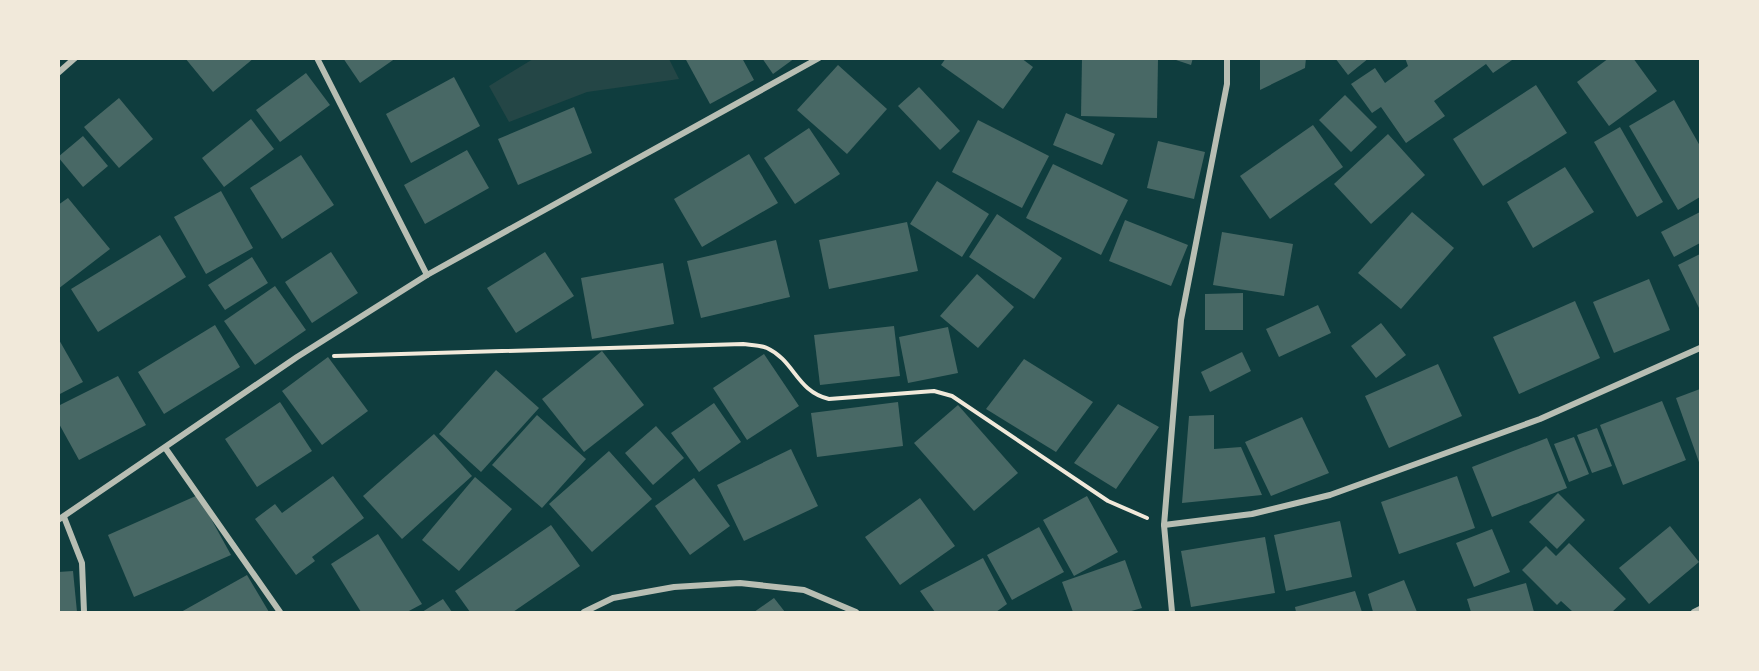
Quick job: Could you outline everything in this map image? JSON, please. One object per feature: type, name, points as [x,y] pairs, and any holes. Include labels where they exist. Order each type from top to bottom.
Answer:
[{"type":"street","points":[[58,73],[75,58]]},
{"type":"street","points":[[317,58],[427,275]]},
{"type":"street","points":[[84,612],[82,563],[61,519],[297,357],[427,275],[819,58]]},
{"type":"street","points":[[1172,612],[1164,525],[1180,320],[1227,84],[1227,58]]},
{"type":"street","points":[[1164,525],[1252,514],[1330,495],[1539,419],[1701,348]]},
{"type":"street","points":[[166,449],[280,612]]},
{"type":"street","points":[[584,612],[613,598],[674,586],[740,583],[804,590],[856,612]]},
{"type":"street","points":[[1694,612],[1701,609]]},
{"type":"path","points":[[331,356],[719,345],[766,347],[783,359],[804,387],[815,396],[829,399],[934,391],[952,396],[1108,501],[1164,525]]},
{"type":"shaded area","points":[[533,59],[669,59],[679,79],[587,92],[509,122],[489,86]]},
{"type":"building","points":[[185,58],[254,58],[213,92]]},
{"type":"building","points":[[343,58],[396,58],[360,83]]},
{"type":"building","points":[[685,58],[742,58],[754,80],[710,104]]},
{"type":"building","points":[[762,58],[795,58],[773,74]]},
{"type":"building","points":[[946,58],[1021,58],[1033,67],[1003,109],[941,65]]},
{"type":"building","points":[[1082,58],[1158,60],[1157,118],[1081,116]]},
{"type":"building","points":[[1170,58],[1193,58],[1191,65]]},
{"type":"building","points":[[1260,58],[1306,58],[1305,68],[1260,90]]},
{"type":"building","points":[[1335,58],[1369,58],[1348,75]]},
{"type":"building","points":[[1405,58],[1515,58],[1493,73],[1486,64],[1434,101],[1445,116],[1406,143],[1381,107],[1372,113],[1351,84],[1375,68],[1385,83],[1408,66]]},
{"type":"building","points":[[1609,58],[1633,58],[1657,91],[1609,126],[1577,82]]},
{"type":"building","points":[[838,65],[887,109],[847,154],[797,110]]},
{"type":"building","points":[[306,73],[330,105],[280,142],[256,110]]},
{"type":"building","points":[[454,77],[480,126],[411,163],[386,114]]},
{"type":"building","points":[[1536,85],[1567,133],[1483,186],[1453,139]]},
{"type":"building","points":[[919,87],[960,131],[940,150],[898,106]]},
{"type":"building","points":[[1345,95],[1377,127],[1351,152],[1319,120]]},
{"type":"building","points":[[119,98],[153,139],[119,168],[84,127]]},
{"type":"building","points":[[1674,100],[1700,146],[1700,197],[1678,210],[1629,126]]},
{"type":"building","points":[[574,107],[592,153],[518,185],[498,139]]},
{"type":"building","points":[[1066,113],[1115,134],[1102,165],[1053,145]]},
{"type":"building","points":[[251,119],[274,149],[224,187],[202,158]]},
{"type":"building","points":[[978,120],[1049,156],[1022,208],[952,172]]},
{"type":"building","points":[[1313,125],[1343,167],[1270,219],[1240,176]]},
{"type":"building","points":[[1620,127],[1663,202],[1637,217],[1594,142]]},
{"type":"building","points":[[809,128],[840,174],[795,204],[764,158]]},
{"type":"building","points":[[1388,134],[1425,175],[1371,224],[1334,184]]},
{"type":"building","points":[[83,136],[108,166],[83,187],[58,157]]},
{"type":"building","points":[[1158,141],[1205,152],[1194,199],[1147,188]]},
{"type":"building","points":[[467,150],[489,188],[425,224],[404,185]]},
{"type":"building","points":[[749,154],[778,203],[702,247],[674,199]]},
{"type":"building","points":[[301,155],[334,205],[282,239],[250,188]]},
{"type":"building","points":[[1053,164],[1128,200],[1101,255],[1026,218]]},
{"type":"building","points":[[1565,167],[1594,212],[1533,248],[1507,202]]},
{"type":"building","points":[[937,181],[989,214],[962,257],[910,224]]},
{"type":"building","points":[[221,191],[253,248],[206,274],[174,217]]},
{"type":"building","points":[[68,198],[110,249],[58,289],[58,205]]},
{"type":"building","points":[[1412,212],[1454,248],[1401,309],[1358,273]]},
{"type":"building","points":[[1700,212],[1700,243],[1674,257],[1661,232]]},
{"type":"building","points":[[997,214],[1062,258],[1034,299],[969,257]]},
{"type":"building","points":[[1125,220],[1188,245],[1171,286],[1109,261]]},
{"type":"building","points":[[907,222],[918,271],[829,289],[819,240]]},
{"type":"building","points":[[1222,232],[1293,244],[1284,296],[1213,285]]},
{"type":"building","points":[[160,235],[186,277],[98,332],[71,289]]},
{"type":"building","points":[[776,240],[790,297],[701,318],[687,261]]},
{"type":"building","points":[[331,252],[358,293],[312,323],[285,282]]},
{"type":"building","points":[[545,252],[574,296],[516,333],[487,288]]},
{"type":"building","points":[[1700,254],[1700,310],[1678,265]]},
{"type":"building","points":[[252,257],[268,283],[225,310],[208,285]]},
{"type":"building","points":[[663,263],[674,324],[592,339],[581,278]]},
{"type":"building","points":[[977,274],[1014,307],[978,348],[940,316]]},
{"type":"building","points":[[1649,279],[1670,330],[1614,353],[1593,302]]},
{"type":"building","points":[[275,286],[306,330],[255,365],[224,321]]},
{"type":"building","points":[[1243,293],[1243,330],[1205,330],[1205,294]]},
{"type":"building","points":[[1575,301],[1600,358],[1519,394],[1493,337]]},
{"type":"building","points":[[1318,305],[1331,333],[1279,357],[1266,329]]},
{"type":"building","points":[[1381,323],[1406,355],[1376,378],[1351,346]]},
{"type":"building","points":[[215,325],[240,367],[164,414],[138,372]]},
{"type":"building","points":[[894,326],[900,376],[820,385],[814,335]]},
{"type":"building","points":[[948,327],[958,373],[908,383],[899,337]]},
{"type":"building","points":[[58,338],[83,382],[58,395]]},
{"type":"building","points":[[602,351],[644,405],[584,452],[542,399]]},
{"type":"building","points":[[1242,352],[1251,371],[1210,392],[1201,372]]},
{"type":"building","points":[[764,354],[799,406],[747,440],[713,388]]},
{"type":"building","points":[[328,357],[368,411],[322,445],[282,391]]},
{"type":"building","points":[[1024,359],[1093,402],[1056,452],[986,409]]},
{"type":"building","points":[[1438,364],[1462,416],[1389,448],[1365,396]]},
{"type":"building","points":[[496,370],[539,408],[481,472],[439,434]]},
{"type":"building","points":[[118,376],[146,425],[79,460],[58,422],[58,406]]},
{"type":"building","points":[[1700,389],[1700,465],[1676,398]]},
{"type":"building","points":[[1662,401],[1686,460],[1623,485],[1600,425]]},
{"type":"building","points":[[280,402],[312,451],[257,487],[225,439]]},
{"type":"building","points":[[898,402],[903,446],[817,457],[811,413]]},
{"type":"building","points":[[714,403],[741,442],[699,472],[671,433]]},
{"type":"building","points":[[1118,404],[1159,427],[1116,489],[1074,463]]},
{"type":"building","points":[[958,405],[1018,473],[974,511],[914,443]]},
{"type":"building","points":[[537,415],[586,459],[542,508],[492,465]]},
{"type":"building","points":[[1214,415],[1214,449],[1241,447],[1262,495],[1182,503],[1189,416]]},
{"type":"building","points":[[1302,417],[1329,473],[1271,496],[1245,442]]},
{"type":"building","points":[[656,426],[684,458],[653,485],[625,453]]},
{"type":"building","points":[[1597,428],[1612,466],[1592,473],[1577,435]]},
{"type":"building","points":[[434,434],[472,476],[402,539],[363,496]]},
{"type":"building","points":[[1574,437],[1589,474],[1569,482],[1554,444]]},
{"type":"building","points":[[1547,438],[1567,488],[1492,517],[1472,467]]},
{"type":"building","points":[[791,449],[818,506],[744,541],[717,485]]},
{"type":"building","points":[[609,451],[652,499],[592,552],[549,504]]},
{"type":"building","points":[[333,476],[364,518],[312,557],[315,561],[296,575],[255,519],[275,504],[282,513]]},
{"type":"building","points":[[1457,476],[1475,528],[1399,554],[1381,502]]},
{"type":"building","points":[[475,477],[512,509],[459,571],[422,540]]},
{"type":"building","points":[[694,478],[730,526],[690,555],[655,506]]},
{"type":"building","points":[[1558,493],[1585,520],[1557,549],[1529,522]]},
{"type":"building","points":[[198,495],[231,555],[134,597],[108,535]]},
{"type":"building","points":[[1087,496],[1118,552],[1074,576],[1043,520]]},
{"type":"building","points":[[920,498],[955,546],[900,585],[865,537]]},
{"type":"building","points":[[1340,521],[1352,577],[1286,591],[1274,535]]},
{"type":"building","points":[[551,525],[580,566],[513,612],[470,612],[455,591]]},
{"type":"building","points":[[1670,526],[1699,562],[1649,604],[1619,568]]},
{"type":"building","points":[[1039,527],[1064,572],[1012,600],[987,555]]},
{"type":"building","points":[[1492,529],[1510,572],[1474,587],[1456,543]]},
{"type":"building","points":[[378,534],[422,604],[407,612],[361,612],[331,564]]},
{"type":"building","points":[[1265,537],[1275,593],[1191,607],[1181,551]]},
{"type":"building","points":[[1569,543],[1626,599],[1612,612],[1573,612],[1561,601],[1557,605],[1522,570],[1546,546],[1556,556]]},
{"type":"building","points":[[983,558],[1007,604],[996,612],[935,612],[920,591]]},
{"type":"building","points":[[1125,560],[1142,608],[1128,612],[1073,612],[1062,582]]},
{"type":"building","points":[[73,571],[77,612],[58,612],[58,572]]},
{"type":"building","points":[[247,575],[269,612],[181,612]]},
{"type":"building","points":[[1404,580],[1417,612],[1373,612],[1368,594]]},
{"type":"building","points":[[1526,583],[1534,612],[1471,612],[1467,599]]},
{"type":"building","points":[[1355,591],[1362,612],[1296,612],[1295,607]]},
{"type":"building","points":[[774,598],[785,612],[754,612]]},
{"type":"building","points":[[443,599],[452,612],[422,612]]}]
